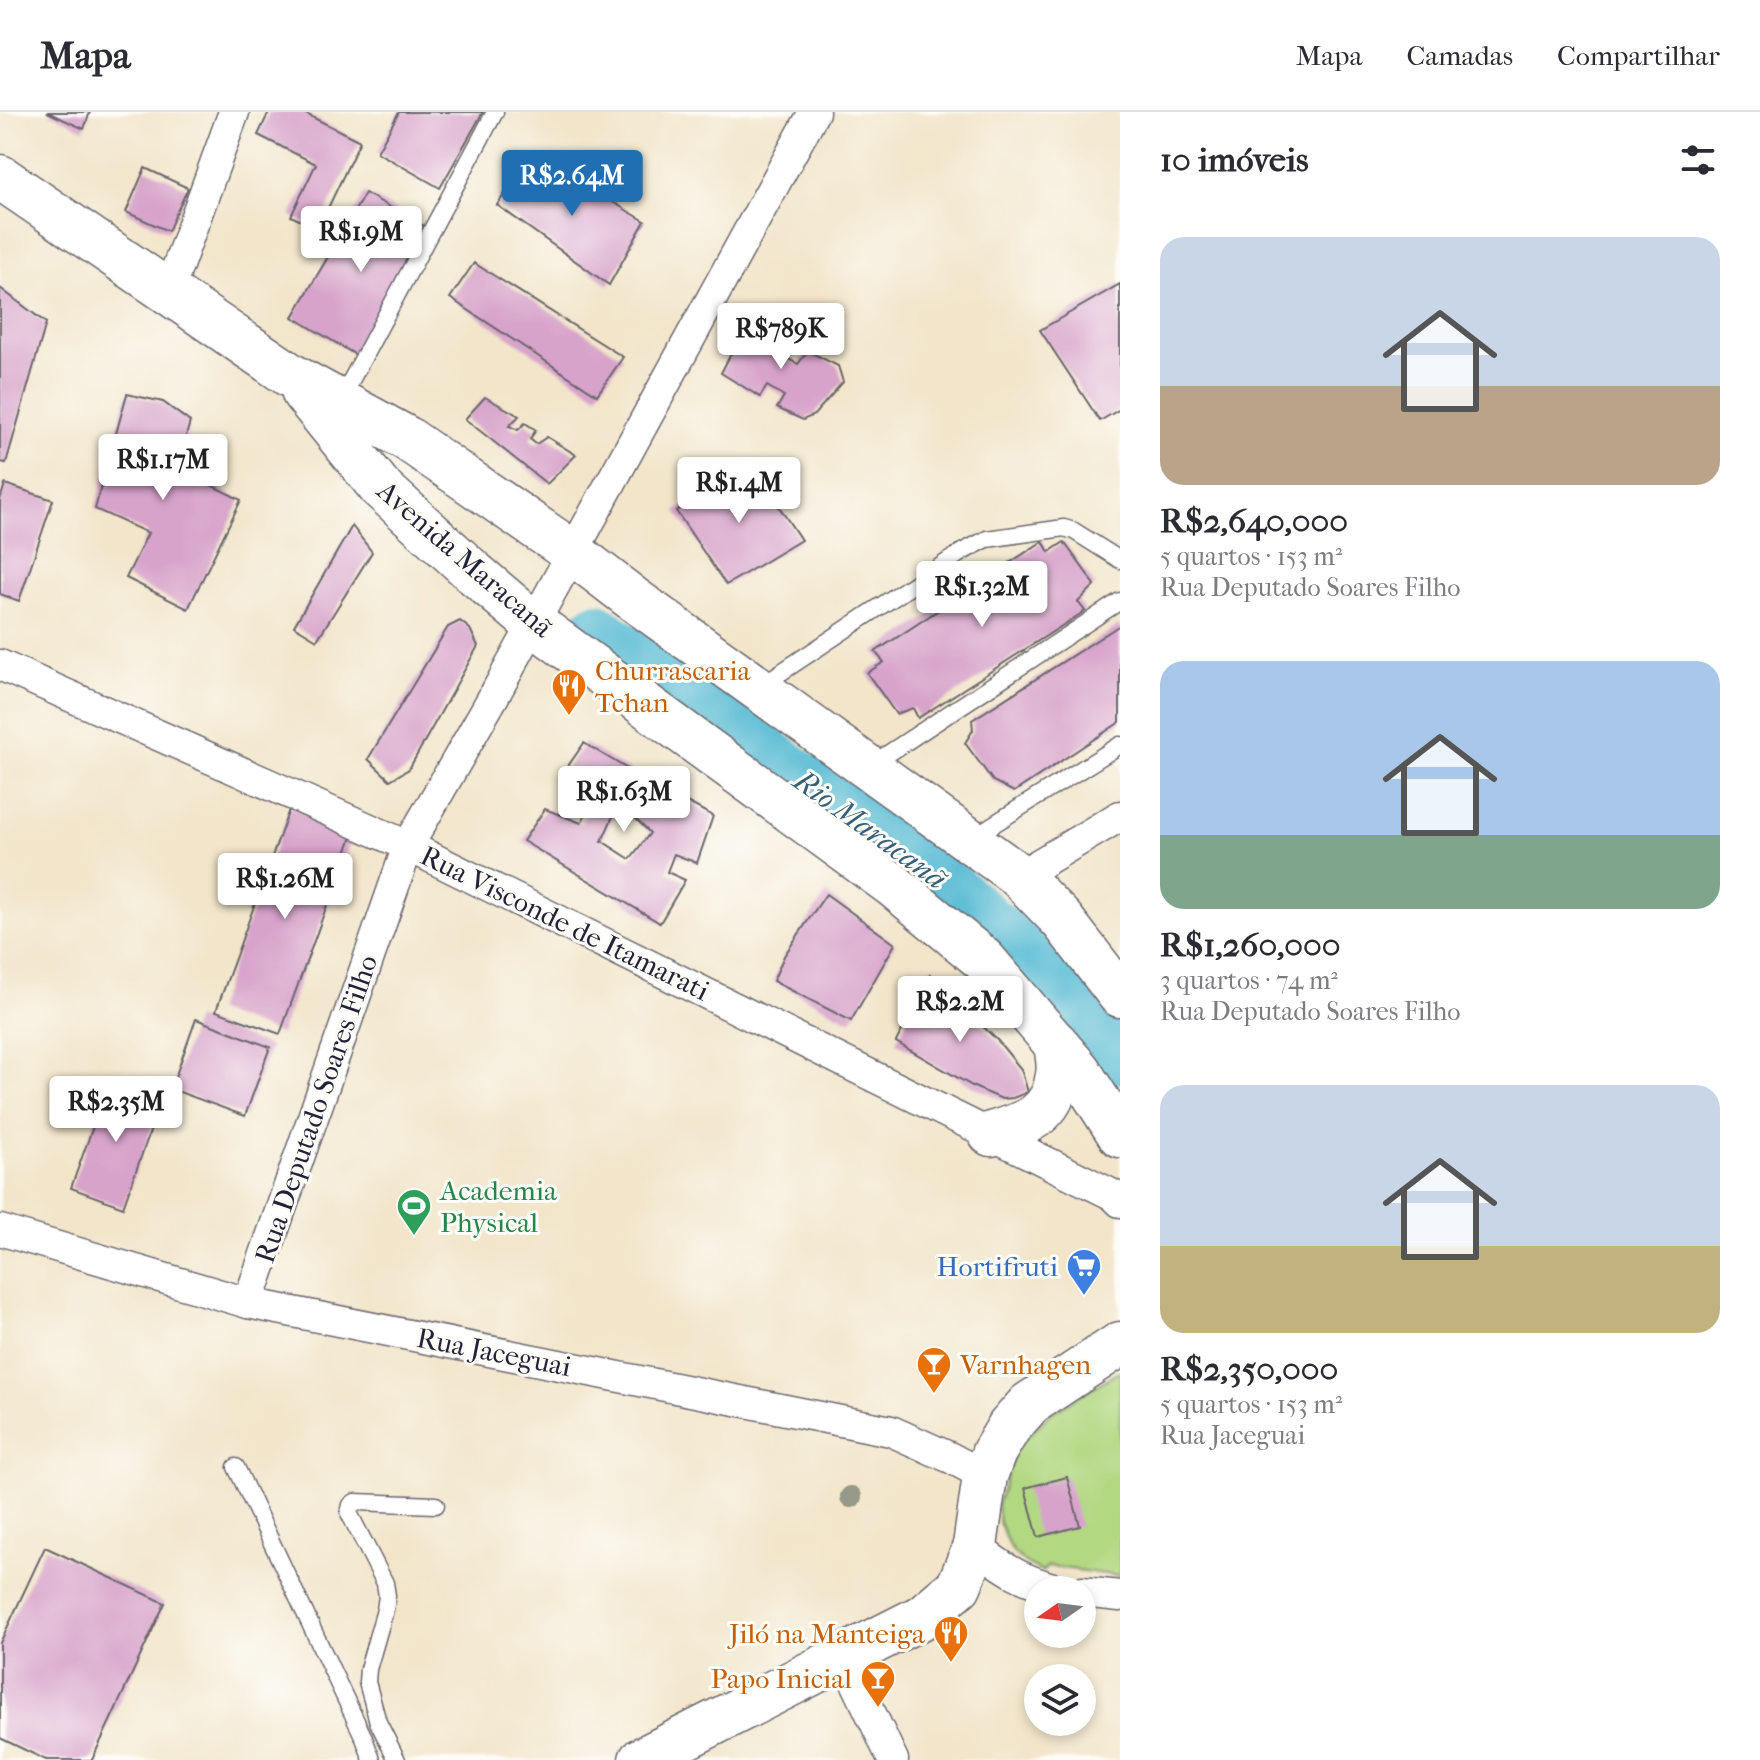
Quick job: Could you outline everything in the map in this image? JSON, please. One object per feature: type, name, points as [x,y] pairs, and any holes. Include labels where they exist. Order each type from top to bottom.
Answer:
[{"type":"main road","name":"Avenida Maracanã","points":[[0,177],[290,375],[406,438],[572,552],[632,598],[782,694],[868,767],[1019,876],[1062,920],[1120,995]]},
{"type":"main road","name":"Avenida Maracanã","points":[[290,375],[380,487],[533,623],[894,886],[984,960],[1067,1057],[1120,1135]]},
{"type":"main road","points":[[991,1134],[1025,1124],[1039,1115],[1052,1097],[1067,1057],[1108,1085],[1120,1089]]},
{"type":"main road","points":[[641,1760],[922,1617],[944,1600],[959,1586],[975,1546],[985,1476],[994,1452],[1009,1427],[1029,1404],[1120,1344]]},
{"type":"street","points":[[168,293],[234,112]]},
{"type":"street","name":"Rua Deputado Soares Filho","points":[[248,1303],[408,846],[495,694],[814,112]]},
{"type":"street","name":"Rua Visconde de Itamarati","points":[[0,665],[408,846],[991,1134],[1113,1195],[1120,1202]]},
{"type":"street","points":[[1019,876],[1120,816]]},
{"type":"street","name":"Rua Jaceguai","points":[[0,1230],[248,1303],[891,1431],[985,1476]]},
{"type":"street","points":[[975,1546],[1008,1571],[1024,1578]]},
{"type":"street","points":[[1096,1593],[1120,1596]]},
{"type":"street","points":[[844,1657],[893,1760]]},
{"type":"lane","points":[[339,402],[495,112]]},
{"type":"lane","points":[[782,694],[797,660],[962,552],[987,539],[1064,528],[1120,560]]},
{"type":"lane","points":[[868,767],[1120,601]]},
{"type":"lane","points":[[782,694],[797,660]]},
{"type":"lane","points":[[969,839],[1120,745]]},
{"type":"lane","points":[[236,1467],[372,1760]]},
{"type":"lane","points":[[397,1760],[378,1722],[367,1682],[385,1610],[385,1583],[349,1513],[355,1502],[436,1505]]},
{"type":"green space","points":[[1120,1371],[1120,1576],[1048,1566],[1042,1572],[1014,1553],[999,1522],[997,1505],[1016,1448],[1051,1413]]},
{"type":"building","points":[[47,112],[90,112],[84,129]]},
{"type":"building","points":[[269,112],[302,112],[360,141],[318,229],[291,216],[316,164],[258,135]]},
{"type":"building","points":[[399,112],[483,112],[440,188],[377,152]]},
{"type":"building","points":[[532,155],[645,221],[609,285],[497,205]]},
{"type":"building","points":[[145,168],[188,188],[168,231],[126,212]]},
{"type":"building","points":[[365,193],[429,229],[356,355],[293,317]]},
{"type":"building","points":[[474,263],[623,357],[597,395],[450,298]]},
{"type":"building","points":[[1120,284],[1120,409],[1100,421],[1040,330]]},
{"type":"building","points":[[0,288],[46,323],[6,463],[0,462]]},
{"type":"building","points":[[750,317],[794,340],[784,357],[798,364],[808,351],[838,366],[843,382],[814,415],[803,420],[777,408],[784,396],[767,386],[760,397],[721,373]]},
{"type":"building","points":[[127,394],[163,402],[190,422],[180,457],[166,454],[162,471],[175,476],[179,469],[241,500],[188,609],[126,578],[148,533],[95,509]]},
{"type":"building","points":[[485,397],[519,416],[509,426],[518,430],[525,423],[536,430],[530,439],[536,444],[547,437],[576,455],[547,484],[465,419]]},
{"type":"building","points":[[752,466],[801,540],[726,585],[676,511]]},
{"type":"building","points":[[5,484],[53,500],[19,601],[0,594],[0,500]]},
{"type":"building","points":[[352,526],[372,552],[317,640],[294,626]]},
{"type":"building","points":[[1043,541],[1049,552],[1064,542],[1095,585],[1078,602],[1085,611],[918,718],[913,708],[896,714],[867,673],[884,662],[875,652]]},
{"type":"building","points":[[460,621],[470,629],[478,646],[409,769],[390,780],[368,759],[448,627]]},
{"type":"building","points":[[1120,625],[1120,722],[1014,792],[993,781],[965,743],[973,730],[972,720]]},
{"type":"building","points":[[584,743],[713,816],[697,863],[674,854],[667,872],[685,880],[660,923],[523,841],[545,809],[581,823],[596,794],[561,776]],"holes":[[[617,807],[631,814],[650,833],[630,859],[602,841]]]},
{"type":"building","points":[[290,807],[354,831],[280,1034],[216,1011]]},
{"type":"building","points":[[826,894],[895,944],[851,1021],[773,981],[784,956]]},
{"type":"building","points":[[930,975],[998,1041],[1021,1069],[1028,1092],[1002,1099],[974,1087],[896,1042]]},
{"type":"building","points":[[196,1019],[270,1047],[245,1116],[171,1089]]},
{"type":"building","points":[[109,1082],[161,1101],[123,1207],[71,1188]]},
{"type":"building","points":[[1067,1477],[1080,1526],[1038,1537],[1025,1488]]},
{"type":"building","points":[[45,1547],[165,1603],[92,1760],[46,1760],[0,1738],[0,1643]]},
{"type":"waterway","name":"Rio Maracanã","points":[[597,630],[937,877],[1014,944],[1120,1057]]},
{"type":"place","name":"Churrascaria Tchan","points":[[569,717]]},
{"type":"place","name":"Academia Physical","points":[[414,1237]]},
{"type":"place","name":"Hortifruti","points":[[1084,1297]]},
{"type":"place","name":"Varnhagen","points":[[934,1395]]},
{"type":"place","name":"Jiló na Manteiga","points":[[951,1664]]},
{"type":"place","name":"Papo Inicial","points":[[878,1709]]}]
